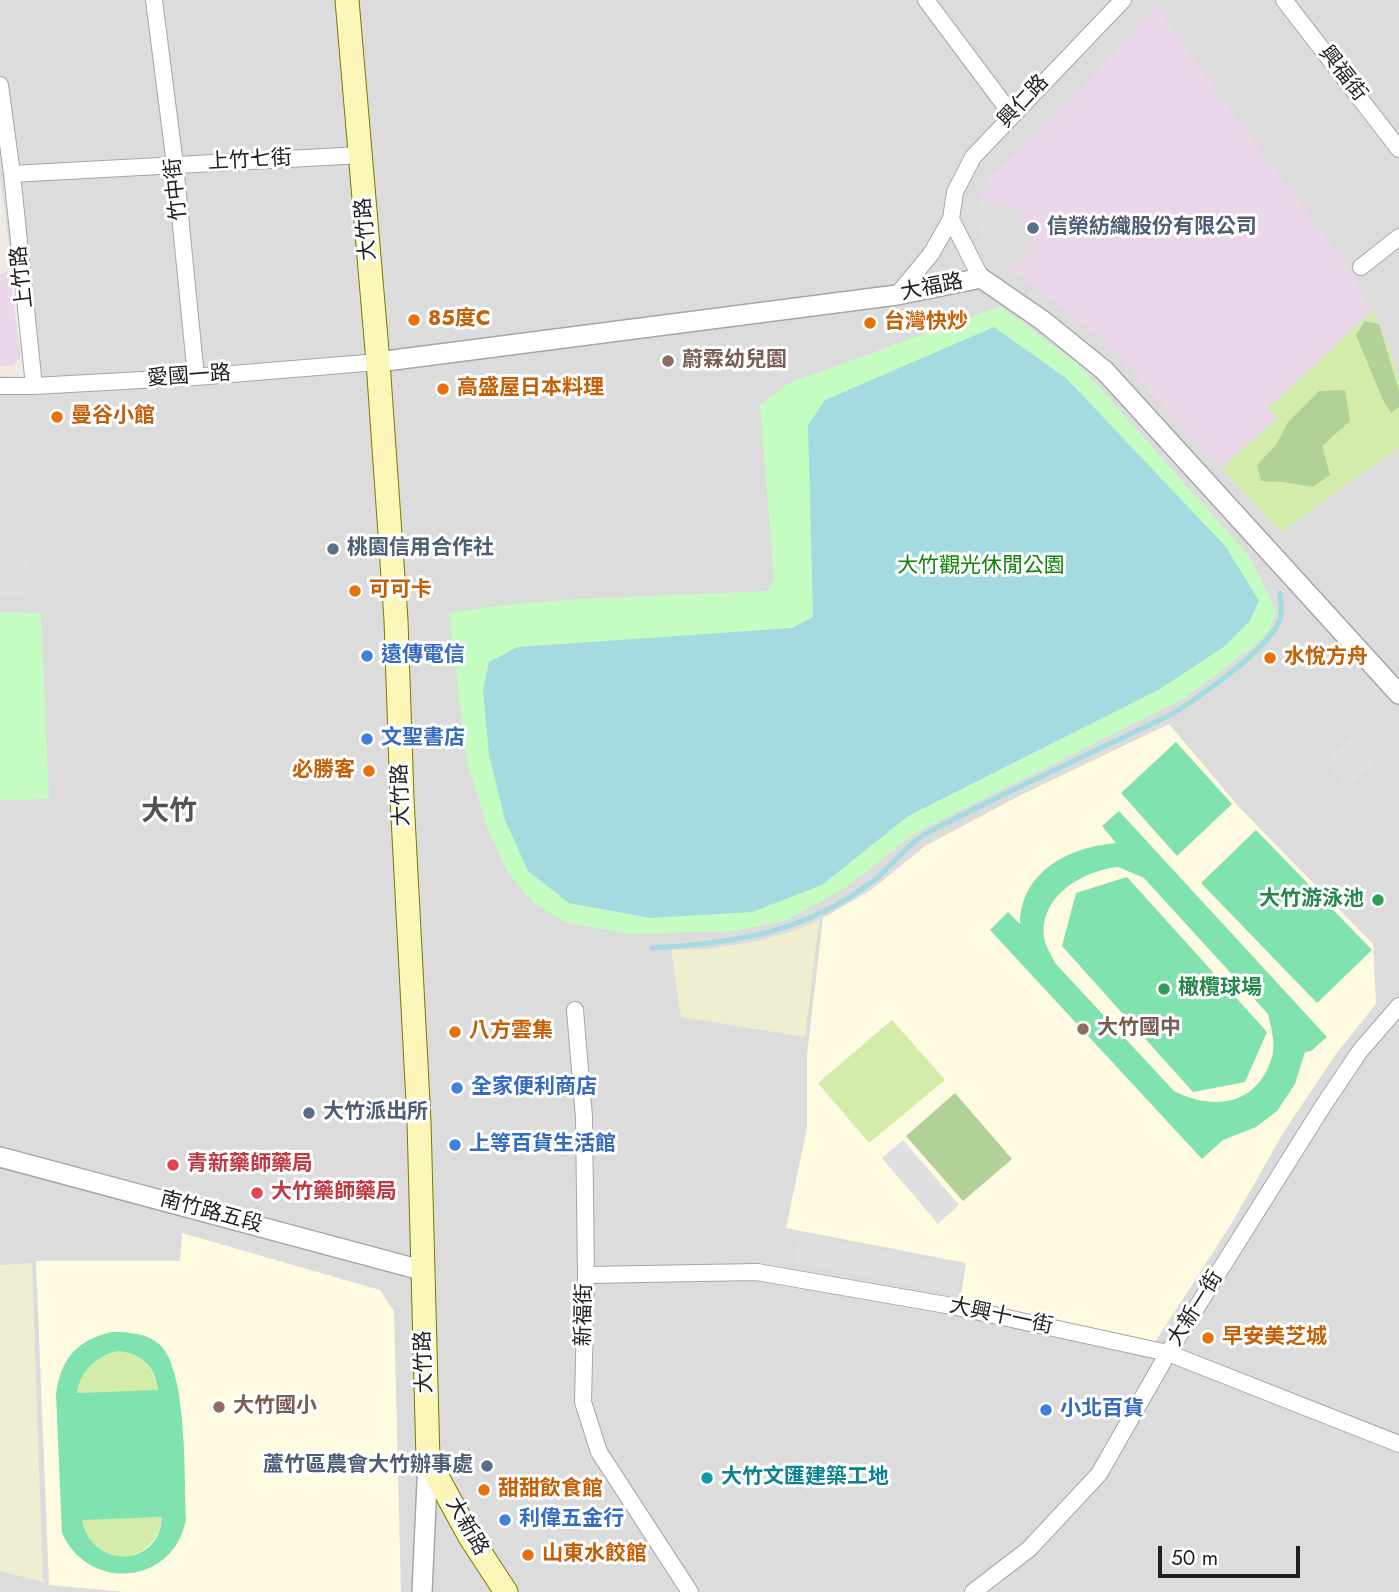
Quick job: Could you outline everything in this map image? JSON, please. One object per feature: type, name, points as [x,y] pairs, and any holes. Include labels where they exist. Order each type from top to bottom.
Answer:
[{"type":"main road","name":"大竹路","points":[[347,0],[378,362],[396,620],[403,825],[419,1121],[428,1460]]},
{"type":"main road","name":"大新路","points":[[428,1460],[470,1537],[506,1592]]},
{"type":"street","name":"竹中街","points":[[155,0],[196,377]]},
{"type":"street","points":[[926,0],[1012,115]]},
{"type":"street","name":"興福街","points":[[1284,0],[1399,149]]},
{"type":"street","name":"興仁路","points":[[897,295],[932,254],[951,219],[955,192],[973,157],[1115,3]]},
{"type":"street","name":"上竹路","points":[[0,85],[34,386]]},
{"type":"street","name":"上竹七街","points":[[12,174],[361,155]]},
{"type":"street","points":[[951,219],[981,278]]},
{"type":"street","points":[[1362,267],[1399,236]]},
{"type":"street","name":"大福路","points":[[378,362],[897,295],[981,278],[1042,320],[1105,371],[1396,686]]},
{"type":"street","name":"愛國一路","points":[[0,386],[196,377],[378,362]]},
{"type":"street","name":"大新一街","points":[[972,1592],[1029,1549],[1099,1474],[1168,1353],[1323,1106],[1360,1051],[1399,1006]]},
{"type":"street","name":"新福街","points":[[575,1010],[584,1117],[586,1275],[583,1402],[599,1452],[690,1592]]},
{"type":"street","name":"南竹路五段","points":[[0,1157],[421,1270]]},
{"type":"street","name":"大興十一街","points":[[586,1275],[757,1272],[951,1306],[1168,1353],[1399,1444]]},
{"type":"street","name":"大竹路","points":[[422,1592],[428,1460]]},
{"type":"shaded area","points":[[0,0],[1399,0],[1399,1592],[0,1592],[0,376],[27,377],[0,177]]},
{"type":"shaded area","points":[[1156,6],[1349,268],[1370,310],[1266,407],[1275,418],[1220,466],[1104,341],[1009,268],[1015,260],[1031,256],[1033,243],[1018,210],[980,198],[988,179],[1063,109]]},
{"type":"shaded area","points":[[980,198],[1018,210],[1033,243],[1031,256],[1023,263],[1015,260],[1009,268],[994,257],[983,241],[976,218]]},
{"type":"shaded area","points":[[9,271],[21,357],[12,366],[0,366],[0,274]]},
{"type":"shaded area","points":[[0,559],[30,559],[32,586],[23,598],[0,598]]},
{"type":"shaded area","points":[[1385,707],[1399,723],[1399,741],[1348,787],[1324,762]]},
{"type":"shaded area","name":"大竹國中","points":[[1169,724],[1240,808],[1373,944],[1376,1004],[1336,1054],[1285,1130],[1230,1226],[1155,1342],[960,1302],[966,1263],[786,1228],[807,1128],[807,1055],[823,918],[871,890],[925,846],[1021,795]]},
{"type":"shaded area","points":[[819,920],[805,1037],[681,1017],[671,950],[706,949],[753,942],[793,931]]},
{"type":"shaded area","points":[[903,1140],[959,1205],[938,1224],[882,1158]]},
{"type":"shaded area","name":"大竹國小","points":[[182,1233],[380,1290],[394,1311],[401,1592],[126,1592],[49,1585],[36,1261],[180,1261]]},
{"type":"shaded area","points":[[799,1233],[962,1266],[957,1295],[793,1262]]},
{"type":"shaded area","points":[[32,1263],[43,1582],[0,1571],[0,1265]]},
{"type":"green space","name":"大竹觀光休閒公園","points":[[1000,306],[1079,365],[1249,556],[1276,610],[1270,629],[1253,647],[1183,699],[915,833],[848,886],[787,920],[736,931],[628,934],[564,922],[533,902],[508,873],[488,830],[467,762],[449,613],[576,599],[768,591],[774,578],[760,406],[787,384]]},
{"type":"green space","points":[[1374,310],[1399,378],[1399,447],[1281,532],[1222,468],[1278,418],[1269,408]]},
{"type":"green space","points":[[1365,321],[1379,324],[1399,391],[1399,407],[1391,413],[1356,335]]},
{"type":"green space","points":[[1345,390],[1350,421],[1322,446],[1330,475],[1313,487],[1261,481],[1257,465],[1276,445],[1288,422],[1319,391]]},
{"type":"green space","points":[[0,612],[41,613],[49,799],[0,800]]},
{"type":"green space","points":[[1176,742],[1232,804],[1177,856],[1121,793]]},
{"type":"green space","points":[[1119,811],[1327,1037],[1311,1051],[1305,1052],[1295,1084],[1277,1111],[1256,1127],[1223,1140],[1202,1159],[990,930],[1008,912],[1020,924],[1022,905],[1029,890],[1038,876],[1051,865],[1081,850],[1116,843],[1102,826]],"holes":[[[1118,867],[1144,878],[1268,1014],[1273,1041],[1272,1057],[1256,1086],[1245,1095],[1219,1102],[1204,1101],[1174,1091],[1055,963],[1047,947],[1044,926],[1047,912],[1054,900],[1076,881],[1090,874]]]},
{"type":"green space","points":[[1256,830],[1372,950],[1317,1003],[1201,883]]},
{"type":"green space","name":"橄欖球場","points":[[1127,877],[1267,1032],[1245,1082],[1193,1092],[1062,946],[1076,893]]},
{"type":"green space","points":[[892,1020],[945,1080],[869,1143],[818,1083]]},
{"type":"green space","points":[[955,1093],[1012,1159],[963,1201],[906,1136]]},
{"type":"green space","points":[[112,1332],[130,1333],[143,1335],[159,1344],[168,1357],[180,1400],[186,1519],[178,1541],[165,1558],[148,1568],[129,1573],[109,1572],[91,1565],[74,1552],[62,1533],[56,1394],[58,1381],[73,1352],[100,1335]],"holes":[[[118,1351],[134,1355],[146,1363],[154,1374],[158,1390],[77,1393],[82,1377],[91,1365],[103,1356]],[[162,1517],[158,1534],[150,1546],[138,1554],[125,1556],[98,1548],[88,1536],[82,1520]]]},
{"type":"green space","points":[[118,1351],[134,1355],[146,1363],[158,1391],[77,1393],[82,1377],[90,1365],[103,1356]]},
{"type":"green space","points":[[163,1517],[157,1534],[148,1546],[136,1554],[122,1557],[97,1548],[87,1536],[81,1519]]},
{"type":"water","name":"大竹觀光休閒公園","points":[[994,327],[1067,379],[1226,547],[1259,601],[1249,622],[1225,646],[1160,689],[908,816],[822,885],[752,912],[650,918],[569,903],[528,871],[505,820],[489,755],[483,691],[489,662],[518,647],[792,628],[813,617],[808,425],[825,400]]},
{"type":"waterway","points":[[652,948],[712,943],[768,932],[795,924],[847,899],[873,881],[914,842],[929,832],[1174,713],[1201,695],[1266,641],[1281,615],[1280,593]]},
{"type":"place","name":"信榮紡織股份有限公司","points":[[1033,228]]},
{"type":"place","name":"85度C","points":[[414,320]]},
{"type":"place","name":"台灣快炒","points":[[870,323]]},
{"type":"place","name":"蔚霖幼兒園","points":[[668,361]]},
{"type":"place","name":"高盛屋日本料理","points":[[443,389]]},
{"type":"place","name":"曼谷小館","points":[[57,417]]},
{"type":"place","name":"桃園信用合作社","points":[[333,549]]},
{"type":"place","name":"可可卡","points":[[355,591]]},
{"type":"place","name":"遠傳電信","points":[[367,656]]},
{"type":"place","name":"水悅方舟","points":[[1270,658]]},
{"type":"place","name":"文聖書店","points":[[367,739]]},
{"type":"place","name":"必勝客","points":[[369,771]]},
{"type":"place","name":"大竹游泳池","points":[[1378,900]]},
{"type":"place","name":"橄欖球場","points":[[1164,989]]},
{"type":"place","name":"大竹國中","points":[[1083,1029]]},
{"type":"place","name":"八方雲集","points":[[455,1032]]},
{"type":"place","name":"全家便利商店","points":[[457,1088]]},
{"type":"place","name":"大竹派出所","points":[[309,1113]]},
{"type":"place","name":"上等百貨生活館","points":[[455,1145]]},
{"type":"place","name":"青新藥師藥局","points":[[173,1165]]},
{"type":"place","name":"大竹藥師藥局","points":[[257,1193]]},
{"type":"place","name":"早安美芝城","points":[[1208,1338]]},
{"type":"place","name":"大竹國小","points":[[219,1407]]},
{"type":"place","name":"小北百貨","points":[[1046,1410]]},
{"type":"place","name":"蘆竹區農會大竹辦事處","points":[[487,1466]]},
{"type":"place","name":"大竹文匯建築工地","points":[[707,1478]]},
{"type":"place","name":"甜甜飲食館","points":[[484,1490]]},
{"type":"place","name":"利偉五金行","points":[[505,1520]]},
{"type":"place","name":"山東水餃館","points":[[528,1555]]},
{"type":"district","name":"大竹","points":[[169,813]]}]
